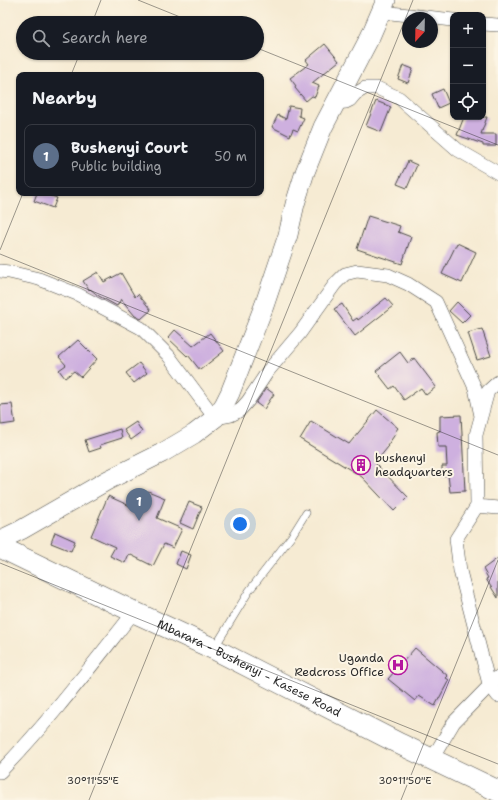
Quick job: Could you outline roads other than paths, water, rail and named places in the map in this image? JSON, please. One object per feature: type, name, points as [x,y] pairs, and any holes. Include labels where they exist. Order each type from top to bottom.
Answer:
[{"type":"main road","points":[[0,540],[21,530],[108,480],[162,454],[194,434],[215,418],[230,393],[264,306],[288,235],[295,204],[305,172],[323,127],[384,6]]},
{"type":"main road","name":"Mbarara - Bushenyi - Kasese Road","points":[[0,547],[214,649],[400,744],[498,790]]},
{"type":"street","points":[[384,6],[450,19]]},
{"type":"street","points":[[486,24],[498,25]]},
{"type":"street","points":[[335,103],[350,100],[355,94],[365,88],[377,88],[399,98],[458,150],[498,173]]},
{"type":"street","points":[[0,271],[39,279],[77,294],[141,328],[168,355],[215,418],[231,415],[239,410],[248,401],[268,372],[300,333],[335,284],[346,274],[357,271],[388,275],[408,284],[436,302],[475,388],[481,416]]},
{"type":"street","points":[[498,382],[488,390],[476,435],[477,506],[456,539],[460,571],[498,696]]},
{"type":"street","points":[[477,506],[498,508]]},
{"type":"street","points":[[0,772],[18,754],[70,694],[134,612]]},
{"type":"street","points":[[432,759],[454,722],[494,681]]},
{"type":"lane","points":[[214,649],[249,591],[291,537],[306,513]]},
{"type":"place","name":"bushenyi headquarters","points":[[361,465]]},
{"type":"place","name":"Bushenyi Court","points":[[139,521]]},
{"type":"place","name":"Uganda Redcross Office","points":[[398,665]]}]
